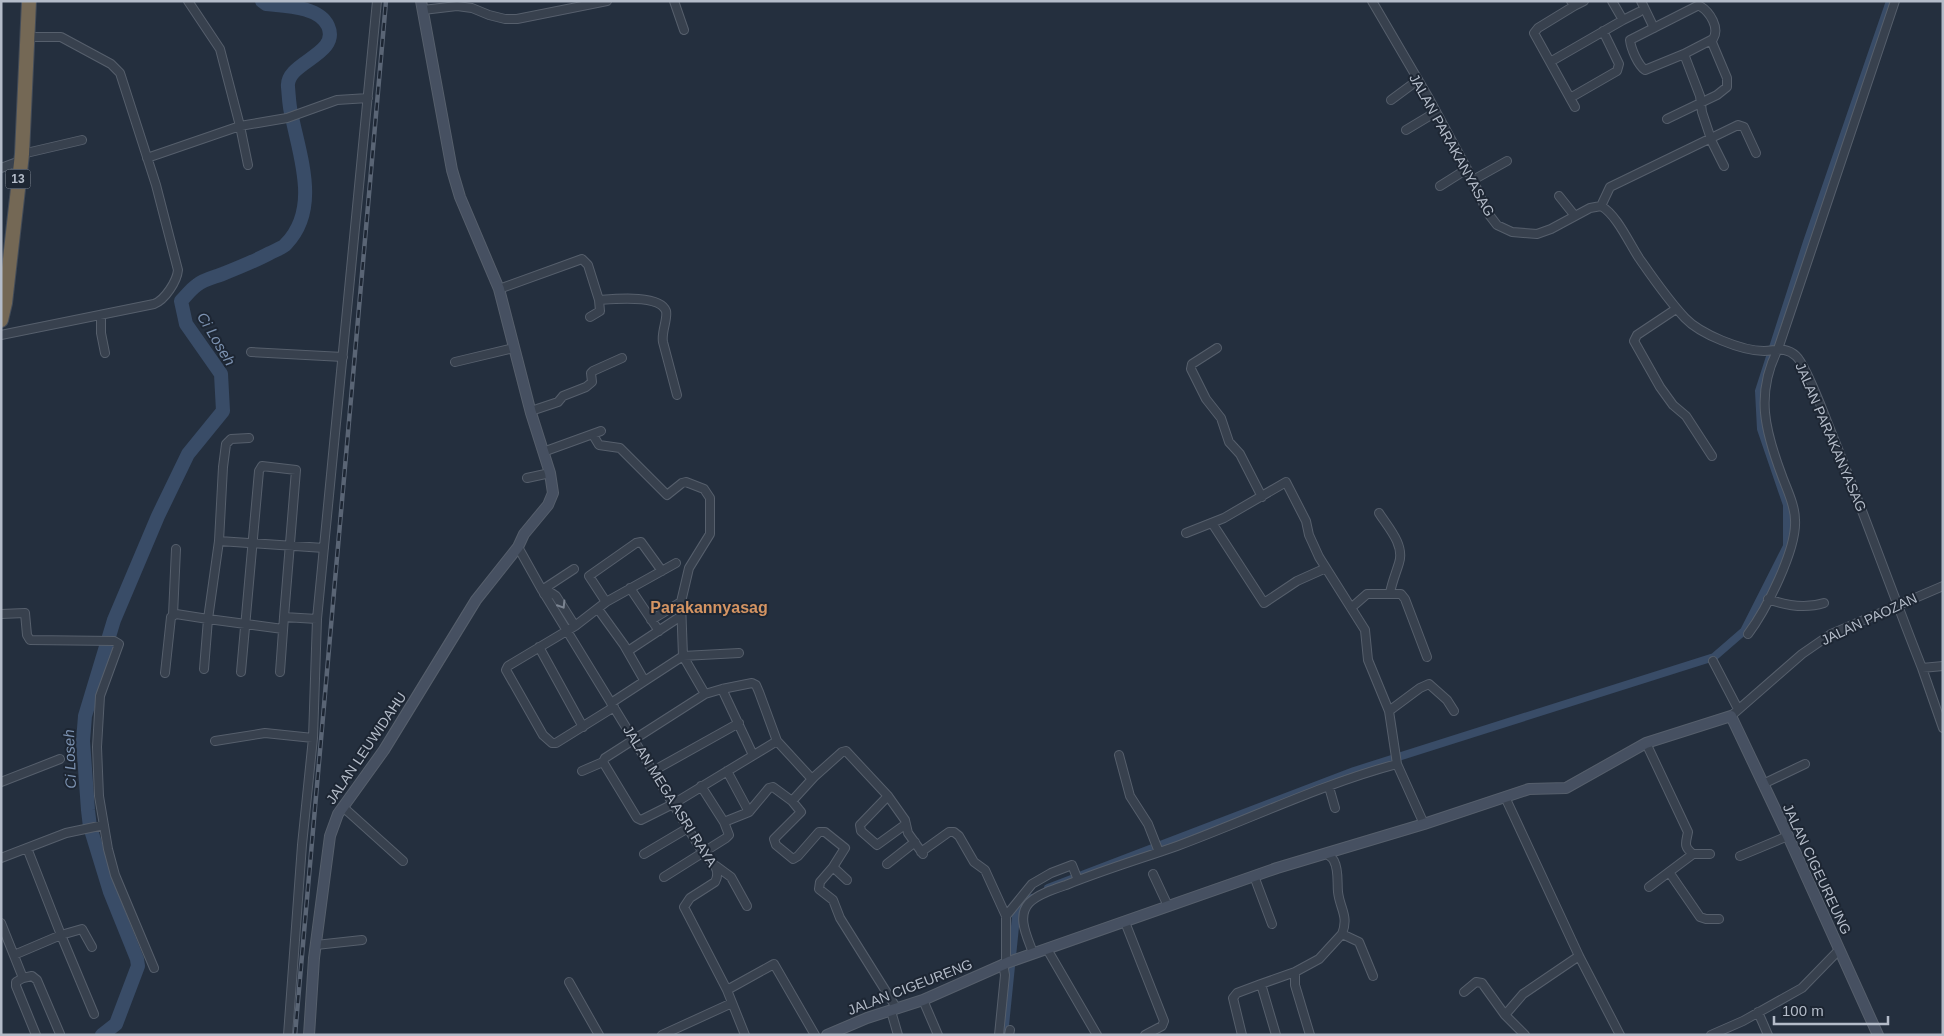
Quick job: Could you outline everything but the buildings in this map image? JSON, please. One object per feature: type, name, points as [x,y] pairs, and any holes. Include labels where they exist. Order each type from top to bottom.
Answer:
[{"type":"highway","name":"13","points":[[1,320],[6,298],[21,158],[29,1]]},
{"type":"street","points":[[188,1],[218,44],[227,73],[248,165]]},
{"type":"street","points":[[288,1035],[302,845],[313,738],[317,619],[377,1]]},
{"type":"street","points":[[422,6],[472,8],[505,19],[517,19],[607,1]]},
{"type":"street","points":[[674,1],[684,30]]},
{"type":"street","name":"JALAN PARAKANYASAG","points":[[1372,1],[1468,169],[1488,212],[1497,225],[1502,229],[1512,232],[1537,234],[1551,229],[1590,208],[1601,206]]},
{"type":"street","points":[[1575,107],[1534,34],[1535,30],[1572,4],[1584,1]]},
{"type":"street","points":[[1612,1],[1623,20]]},
{"type":"street","points":[[1641,1],[1654,28]]},
{"type":"street","points":[[1748,634],[1768,599],[1793,543],[1795,530],[1794,510],[1773,452],[1764,408],[1766,376],[1895,1]]},
{"type":"street","name":"JALAN LEUWIDAHU","points":[[309,1035],[316,945],[330,836],[335,820],[384,750],[476,600],[518,547],[524,534],[551,500],[553,492],[550,473],[531,411],[499,289],[460,197],[452,170],[422,6]]},
{"type":"street","points":[[1700,6],[1708,12],[1715,26],[1715,35],[1712,40],[1647,70],[1643,69],[1630,40],[1654,28],[1700,6]]},
{"type":"street","points":[[1550,62],[1639,12]]},
{"type":"street","points":[[1570,98],[1617,71],[1619,68],[1619,64],[1603,32]]},
{"type":"street","points":[[1,335],[101,316],[159,302],[178,275],[178,263],[120,73],[116,67],[61,37],[28,37]]},
{"type":"street","points":[[1667,119],[1702,103],[1724,90],[1728,83],[1712,40]]},
{"type":"street","points":[[1684,54],[1702,103],[1702,112],[1711,138],[1724,166]]},
{"type":"street","points":[[1390,100],[1418,80]]},
{"type":"street","points":[[147,158],[240,126],[287,118],[337,100],[368,98]]},
{"type":"street","points":[[1406,130],[1436,112]]},
{"type":"street","points":[[1756,153],[1746,132],[1740,125],[1610,187],[1601,206],[1610,214],[1676,309],[1694,326],[1704,333],[1743,347],[1764,351],[1776,349]]},
{"type":"street","points":[[1,168],[21,158],[82,140]]},
{"type":"street","points":[[1474,180],[1507,161]]},
{"type":"street","points":[[1440,186],[1468,169]]},
{"type":"street","points":[[1559,196],[1575,216]]},
{"type":"street","points":[[499,289],[580,259],[588,265],[599,300],[600,311],[590,317]]},
{"type":"street","points":[[599,300],[641,299],[653,301],[664,308],[666,312],[662,334],[663,342],[677,395]]},
{"type":"street","points":[[1676,309],[1637,335],[1634,342],[1660,387],[1673,405],[1686,416],[1712,456]]},
{"type":"street","points":[[101,316],[101,333],[105,353]]},
{"type":"street","points":[[455,362],[514,348]]},
{"type":"street","points":[[1217,348],[1192,364],[1191,368],[1206,399],[1220,416],[1229,442],[1240,454],[1262,497]]},
{"type":"street","name":"JALAN PARAKANYASAG","points":[[1776,349],[1787,350],[1798,358],[1811,383],[1888,575],[1897,605],[1943,728]]},
{"type":"street","points":[[251,352],[343,357]]},
{"type":"street","points":[[531,411],[558,402],[563,396],[586,387],[592,382],[591,373],[593,371],[622,358]]},
{"type":"street","points":[[543,452],[601,431]]},
{"type":"street","points":[[593,435],[599,445],[620,448],[668,495],[682,483],[686,482],[704,490],[710,498],[710,534],[689,568],[681,602],[683,656],[705,694]]},
{"type":"street","points":[[204,669],[208,620],[219,541],[226,444],[231,439],[249,438]]},
{"type":"street","points":[[241,672],[259,471],[262,466],[296,470],[280,672]]},
{"type":"street","points":[[527,478],[550,473]]},
{"type":"street","points":[[1186,533],[1241,510],[1286,482],[1306,521],[1313,544],[1365,630],[1368,660],[1389,711],[1397,760],[1424,824]]},
{"type":"street","points":[[1379,513],[1397,540],[1400,557],[1392,579],[1390,593]]},
{"type":"street","points":[[1212,523],[1264,602],[1297,581],[1326,568]]},
{"type":"street","points":[[219,541],[324,548]]},
{"type":"street","points":[[606,602],[589,576],[636,542],[641,542],[662,571]]},
{"type":"street","name":"JALAN MEGA ASRI RAYA","points":[[518,547],[543,592],[571,629],[612,705],[703,853],[716,866],[718,874],[716,880],[708,888],[690,898],[684,907],[727,990],[745,1035]]},
{"type":"street","points":[[165,673],[169,624],[173,615],[176,549]]},
{"type":"street","points":[[676,563],[606,602],[571,629],[508,666],[507,672],[547,740],[556,743],[583,727],[644,680],[683,656],[739,653]]},
{"type":"street","points":[[543,592],[574,569]]},
{"type":"street","name":"JALAN PAOZAN","points":[[1734,712],[1816,643],[1847,626],[1943,586]]},
{"type":"street","points":[[630,588],[659,631]]},
{"type":"street","points":[[1350,608],[1367,594],[1399,593],[1405,599],[1427,657]]},
{"type":"street","points":[[1768,599],[1782,604],[1807,607],[1824,603]]},
{"type":"street","points":[[651,620],[681,602]]},
{"type":"street","points":[[598,609],[628,651],[644,680]]},
{"type":"street","points":[[1,614],[25,613],[27,635],[30,640],[114,640],[120,645],[100,696],[97,747],[98,796],[115,875],[154,968]]},
{"type":"street","points":[[173,615],[283,629]]},
{"type":"street","points":[[628,651],[681,616]]},
{"type":"street","points":[[284,617],[317,619]]},
{"type":"street","points":[[538,648],[583,727]]},
{"type":"street","points":[[1713,661],[1734,712]]},
{"type":"street","points":[[1922,668],[1943,666]]},
{"type":"street","points":[[582,771],[603,762],[605,758],[705,694],[752,683],[756,685],[777,741],[812,779]]},
{"type":"street","points":[[1389,711],[1420,688],[1429,684],[1447,700],[1454,710]]},
{"type":"street","points":[[722,689],[754,755]]},
{"type":"street","name":"JALAN CIGEURENG","points":[[829,1034],[923,1000],[1033,953],[1254,876],[1424,824],[1529,789],[1566,788],[1646,743],[1734,712]]},
{"type":"street","name":"JALAN CIGEUREUNG","points":[[1734,712],[1763,784],[1878,1035]]},
{"type":"street","points":[[653,771],[739,723]]},
{"type":"street","points":[[215,741],[265,733],[313,738]]},
{"type":"street","points":[[603,762],[637,818],[641,820],[673,804],[777,741]]},
{"type":"street","points":[[1646,743],[1688,832],[1685,843],[1686,848],[1693,854]]},
{"type":"street","points":[[792,801],[812,779],[842,752],[846,751],[888,796],[905,820],[908,833],[922,853],[949,832],[954,832],[959,836],[974,862],[985,870],[1006,916],[1009,962],[1005,974],[998,1035]]},
{"type":"street","points":[[1119,755],[1130,796],[1148,824],[1158,851]]},
{"type":"street","points":[[1,782],[60,759]]},
{"type":"street","points":[[1033,953],[1023,922],[1025,909],[1029,903],[1037,898],[1078,879],[1158,851],[1397,760]]},
{"type":"street","points":[[1763,784],[1805,764]]},
{"type":"street","points":[[727,771],[750,812]]},
{"type":"street","points":[[664,877],[728,836],[724,822],[701,786]]},
{"type":"street","points":[[724,822],[750,812],[771,787],[778,789],[800,810],[800,814],[774,839],[774,843],[793,858],[798,856],[819,832],[825,832],[844,848],[833,867],[820,882],[820,889],[833,900],[840,918],[894,1010],[898,1035]]},
{"type":"street","points":[[1329,787],[1335,808]]},
{"type":"street","points":[[888,796],[860,825],[861,831],[877,845],[906,824]]},
{"type":"street","points":[[1505,797],[1579,956],[1620,1035]]},
{"type":"street","points":[[343,807],[403,861]]},
{"type":"street","points":[[1,858],[66,833],[104,825]]},
{"type":"street","points":[[644,854],[688,828]]},
{"type":"street","points":[[1740,856],[1788,836]]},
{"type":"street","points":[[887,864],[914,842]]},
{"type":"street","points":[[27,848],[94,1014]]},
{"type":"street","points":[[1242,1035],[1233,998],[1237,994],[1295,972],[1319,959],[1342,934],[1345,926],[1344,912],[1338,892],[1337,870],[1334,861],[1326,853]]},
{"type":"street","points":[[1649,887],[1693,854],[1710,854]]},
{"type":"street","points":[[1006,916],[1032,884],[1051,873],[1071,865],[1078,879]]},
{"type":"street","points":[[716,866],[731,877],[746,906]]},
{"type":"street","points":[[833,867],[847,880]]},
{"type":"street","points":[[1669,872],[1700,917],[1719,919]]},
{"type":"street","points":[[1153,874],[1168,906]]},
{"type":"street","points":[[1254,876],[1272,924]]},
{"type":"street","points":[[1124,922],[1164,1020],[1162,1026],[1145,1035]]},
{"type":"street","points":[[1,923],[23,978]]},
{"type":"street","points":[[14,955],[62,935],[82,929],[92,947]]},
{"type":"street","points":[[1342,934],[1359,942],[1373,976]]},
{"type":"street","points":[[316,945],[362,940]]},
{"type":"street","points":[[1047,949],[1098,1035]]},
{"type":"street","points":[[1711,1035],[1743,1021],[1802,988],[1839,950]]},
{"type":"street","points":[[1505,1015],[1523,994],[1579,956]]},
{"type":"street","points":[[727,990],[774,964],[815,1035]]},
{"type":"street","points":[[1295,972],[1295,985],[1310,1035]]},
{"type":"street","points":[[36,1035],[16,986],[16,982],[32,976],[37,980],[60,1034]]},
{"type":"street","points":[[569,982],[599,1035]]},
{"type":"street","points":[[1464,992],[1476,982],[1482,983],[1505,1015],[1525,1035]]},
{"type":"street","points":[[1260,984],[1276,1035]]},
{"type":"street","points":[[923,1000],[938,1035]]},
{"type":"street","points":[[662,1035],[732,1003]]},
{"type":"street","points":[[1758,1012],[1768,1035]]},
{"type":"waterway","name":"Ci Loseh","points":[[90,827],[83,741],[85,716],[114,620],[158,516],[188,454],[223,411],[221,374],[186,324],[181,301],[193,288],[203,281],[248,264],[283,247],[296,230],[302,215],[305,199],[305,182],[290,110],[289,78],[327,44],[330,36],[324,19],[317,14],[301,8],[266,4],[262,1]]},
{"type":"waterway","points":[[1048,888],[1354,771],[1714,657],[1744,631],[1787,546],[1787,505],[1761,429],[1759,391],[1807,242],[1890,1]]},
{"type":"waterway","name":"Ci Loseh","points":[[91,830],[110,892],[137,959],[138,966],[116,1024],[102,1035]]},
{"type":"waterway","points":[[1004,1035],[1017,907],[1032,898]]},
{"type":"railway","points":[[295,1035],[386,1]]},
{"type":"district","name":"Parakannyasag","points":[[709,607]]}]
